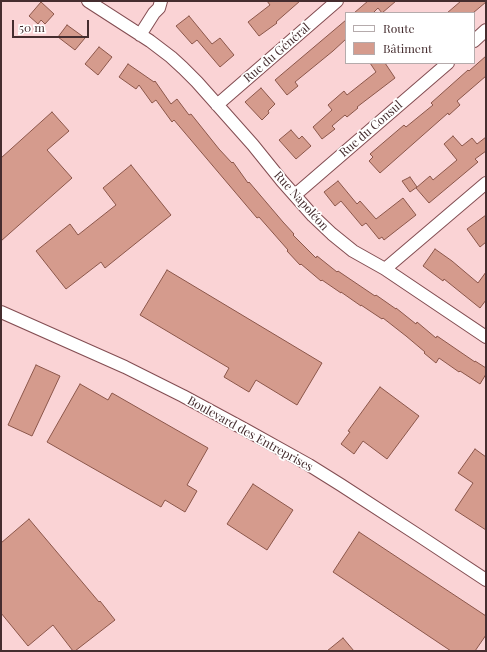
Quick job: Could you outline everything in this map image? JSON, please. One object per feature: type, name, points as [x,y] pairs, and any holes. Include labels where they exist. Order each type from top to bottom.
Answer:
[{"type":"street","name":"Rue Napoléon","points":[[88,1],[171,57],[198,82],[313,216],[352,251],[385,269],[486,337]]},
{"type":"street","points":[[140,35],[154,12],[159,8],[161,1]]},
{"type":"street","name":"Rue du Général","points":[[217,105],[337,1]]},
{"type":"street","points":[[475,40],[486,30]]},
{"type":"street","name":"Rue du Consul","points":[[295,195],[447,64]]},
{"type":"street","points":[[385,269],[486,183]]},
{"type":"street","name":"Boulevard des Entreprises","points":[[1,312],[125,368],[252,433],[309,465],[352,492],[486,580]]},
{"type":"building","points":[[267,1],[300,1],[276,22],[277,23],[259,36],[248,22],[270,5]]},
{"type":"building","points":[[368,1],[396,1],[383,12],[381,12],[378,8],[374,12],[355,12]]},
{"type":"building","points":[[461,1],[486,1],[474,12],[448,12]]},
{"type":"building","points":[[41,2],[54,14],[45,24],[41,20],[38,24],[29,16]]},
{"type":"building","points":[[189,16],[212,44],[220,38],[234,55],[220,67],[197,40],[192,44],[176,26]]},
{"type":"building","points":[[345,21],[345,40],[295,82],[298,86],[287,95],[275,80]]},
{"type":"building","points":[[67,25],[85,38],[75,50],[58,37]]},
{"type":"building","points":[[99,47],[112,57],[98,75],[85,64]]},
{"type":"building","points":[[486,56],[486,76],[457,101],[460,105],[449,115],[448,113],[380,173],[369,161],[373,157],[370,154],[404,125],[406,127],[433,105],[431,103]]},
{"type":"building","points":[[128,64],[154,82],[155,81],[171,104],[177,99],[219,149],[232,163],[233,162],[248,183],[249,182],[294,234],[293,235],[316,258],[317,256],[337,272],[338,271],[396,308],[416,324],[417,322],[436,338],[437,336],[486,368],[486,374],[480,384],[439,358],[436,363],[424,353],[425,352],[383,318],[382,319],[361,306],[322,280],[321,281],[301,264],[300,265],[259,217],[257,218],[174,120],[172,122],[156,100],[152,103],[139,85],[136,89],[119,77]]},
{"type":"building","points":[[371,64],[386,64],[395,78],[357,107],[358,108],[347,117],[345,115],[332,126],[335,129],[322,139],[313,127],[332,110],[328,105],[344,91],[347,95],[376,72]]},
{"type":"building","points":[[261,88],[275,104],[262,120],[245,102]]},
{"type":"building","points":[[52,112],[69,131],[47,150],[72,178],[1,241],[1,158]]},
{"type":"building","points":[[291,130],[299,139],[302,136],[311,146],[296,159],[279,140]]},
{"type":"building","points":[[453,136],[462,146],[472,138],[477,144],[486,137],[486,151],[475,159],[478,162],[429,203],[416,188],[430,176],[433,180],[457,160],[444,144]]},
{"type":"building","points":[[131,165],[171,215],[105,268],[101,262],[66,289],[36,251],[70,224],[78,235],[116,205],[103,188]]},
{"type":"building","points":[[410,177],[417,187],[410,192],[402,181]]},
{"type":"building","points":[[338,181],[357,204],[360,201],[376,219],[403,198],[416,215],[384,240],[382,237],[379,239],[366,223],[362,226],[341,201],[335,206],[324,192]]},
{"type":"building","points":[[486,215],[486,242],[480,247],[467,229]]},
{"type":"building","points":[[435,249],[478,283],[486,272],[486,300],[480,308],[444,279],[443,281],[423,266]]},
{"type":"building","points":[[167,270],[322,363],[297,405],[256,380],[249,392],[224,377],[229,368],[140,315]]},
{"type":"building","points":[[36,365],[60,376],[32,436],[8,425]]},
{"type":"building","points":[[80,384],[108,400],[112,393],[208,448],[187,485],[197,491],[185,512],[165,500],[161,507],[47,442]]},
{"type":"building","points":[[380,387],[419,416],[387,459],[363,441],[354,454],[341,444],[350,432],[348,431]]},
{"type":"building","points":[[475,449],[486,457],[486,530],[455,510],[473,483],[458,473]]},
{"type":"building","points":[[253,484],[293,510],[267,550],[227,524]]},
{"type":"building","points":[[29,519],[115,620],[75,651],[73,651],[53,625],[28,646],[1,613],[1,543]]},
{"type":"building","points":[[359,532],[486,616],[486,635],[475,651],[451,651],[333,572]]},
{"type":"building","points":[[343,638],[354,651],[327,651]]}]
